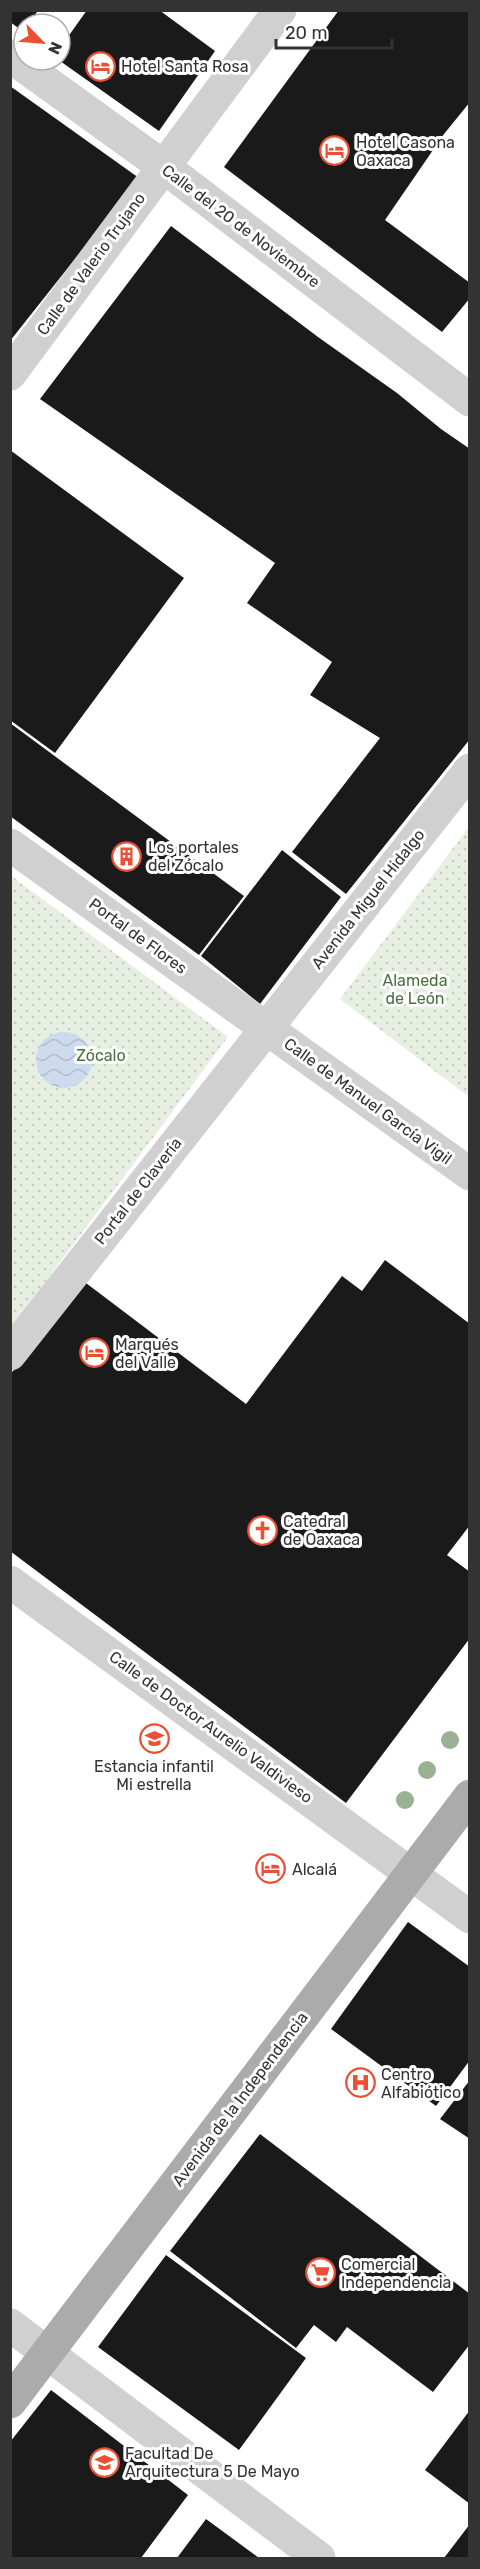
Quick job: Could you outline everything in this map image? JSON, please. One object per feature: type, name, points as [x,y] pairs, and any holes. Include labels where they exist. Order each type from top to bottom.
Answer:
[{"type":"main road","name":"Avenida de la Independencia","points":[[10,2402],[53,2355],[411,1872],[470,1796]]},
{"type":"street","name":"Calle de Valerio Trujano","points":[[10,374],[279,10]]},
{"type":"street","name":"Calle del 20 de Noviembre","points":[[10,56],[164,167],[470,400]]},
{"type":"street","name":"Avenida Miguel Hidalgo","points":[[266,1028],[459,803],[470,770]]},
{"type":"street","name":"Portal de Flores","points":[[10,845],[266,1028]]},
{"type":"street","name":"Calle de Manuel García Vigil","points":[[266,1028],[470,1174]]},
{"type":"street","name":"Portal de Clavería","points":[[10,1354],[266,1028]]},
{"type":"street","name":"Calle de Doctor Aurelio Valdivieso","points":[[10,1582],[470,1917]]},
{"type":"street","points":[[10,2325],[53,2355],[319,2559]]},
{"type":"green space","name":"Alameda de León","points":[[469,827],[469,1097],[340,999]]},
{"type":"green space","name":"Zócalo","points":[[10,875],[228,1037],[11,1328],[10,1328]]},
{"type":"water","points":[[59,1032],[69,1032],[84,1040],[90,1049],[92,1060],[90,1071],[84,1080],[69,1088],[59,1088],[48,1083],[41,1076],[36,1065],[36,1055],[41,1044],[48,1037]]},
{"type":"building","points":[[10,10],[38,10],[37,12],[12,12],[12,23]]},
{"type":"building","name":"Hotel Santa Rosa","points":[[87,10],[159,10],[215,51],[159,131],[72,69],[72,31]]},
{"type":"building","points":[[339,10],[470,10],[470,102],[444,134],[385,220],[470,283],[470,298],[442,332],[224,167]]},
{"type":"building","points":[[10,86],[139,178],[10,341]]},
{"type":"building","points":[[171,226],[470,449],[470,739],[346,894],[292,852],[380,738],[310,695],[332,662],[247,603],[275,563],[40,399]]},
{"type":"building","points":[[10,450],[184,578],[55,753],[10,720]]},
{"type":"building","name":"Los portales del Zócalo","points":[[10,723],[244,896],[199,955],[10,816]]},
{"type":"building","points":[[282,850],[341,897],[260,1004],[201,956]]},
{"type":"building","name":"Catedral de Oaxaca","points":[[385,1260],[470,1324],[470,1525],[447,1555],[470,1572],[470,1638],[346,1803],[10,1551],[10,1375],[82,1280],[246,1404],[342,1276],[362,1291]]},
{"type":"building","points":[[408,1922],[470,1967],[470,2060],[436,2106],[331,2029]]},
{"type":"building","points":[[470,2080],[470,2139],[440,2119]]},
{"type":"building","name":"Comercial Independencia","points":[[260,2134],[470,2294],[470,2344],[433,2392],[347,2327],[336,2342],[314,2325],[296,2348],[170,2251]]},
{"type":"building","points":[[166,2255],[306,2358],[239,2450],[98,2347]]},
{"type":"building","points":[[51,2390],[188,2495],[141,2558],[10,2558],[10,2442]]},
{"type":"building","points":[[470,2410],[470,2504],[425,2470]]},
{"type":"building","points":[[206,2519],[259,2558],[177,2558]]},
{"type":"building","points":[[470,2524],[470,2558],[444,2558]]},
{"type":"place","name":"Hotel Santa Rosa","points":[[100,66]]},
{"type":"place","name":"Hotel Casona Oaxaca","points":[[335,151]]},
{"type":"place","name":"Los portales del Zócalo","points":[[127,856]]},
{"type":"place","name":"Marqués del Valle","points":[[94,1353]]},
{"type":"place","name":"Catedral de Oaxaca","points":[[262,1530]]},
{"type":"place","name":"Estancia infantil Mi estrella","points":[[154,1738]]},
{"type":"place","name":"Alcalá","points":[[271,1869]]},
{"type":"place","name":"Centro Alfabiótico","points":[[360,2083]]},
{"type":"place","name":"Comercial Independencia","points":[[320,2273]]},
{"type":"place","name":"Facultad De Arquitectura 5 De Mayo","points":[[104,2462]]}]
